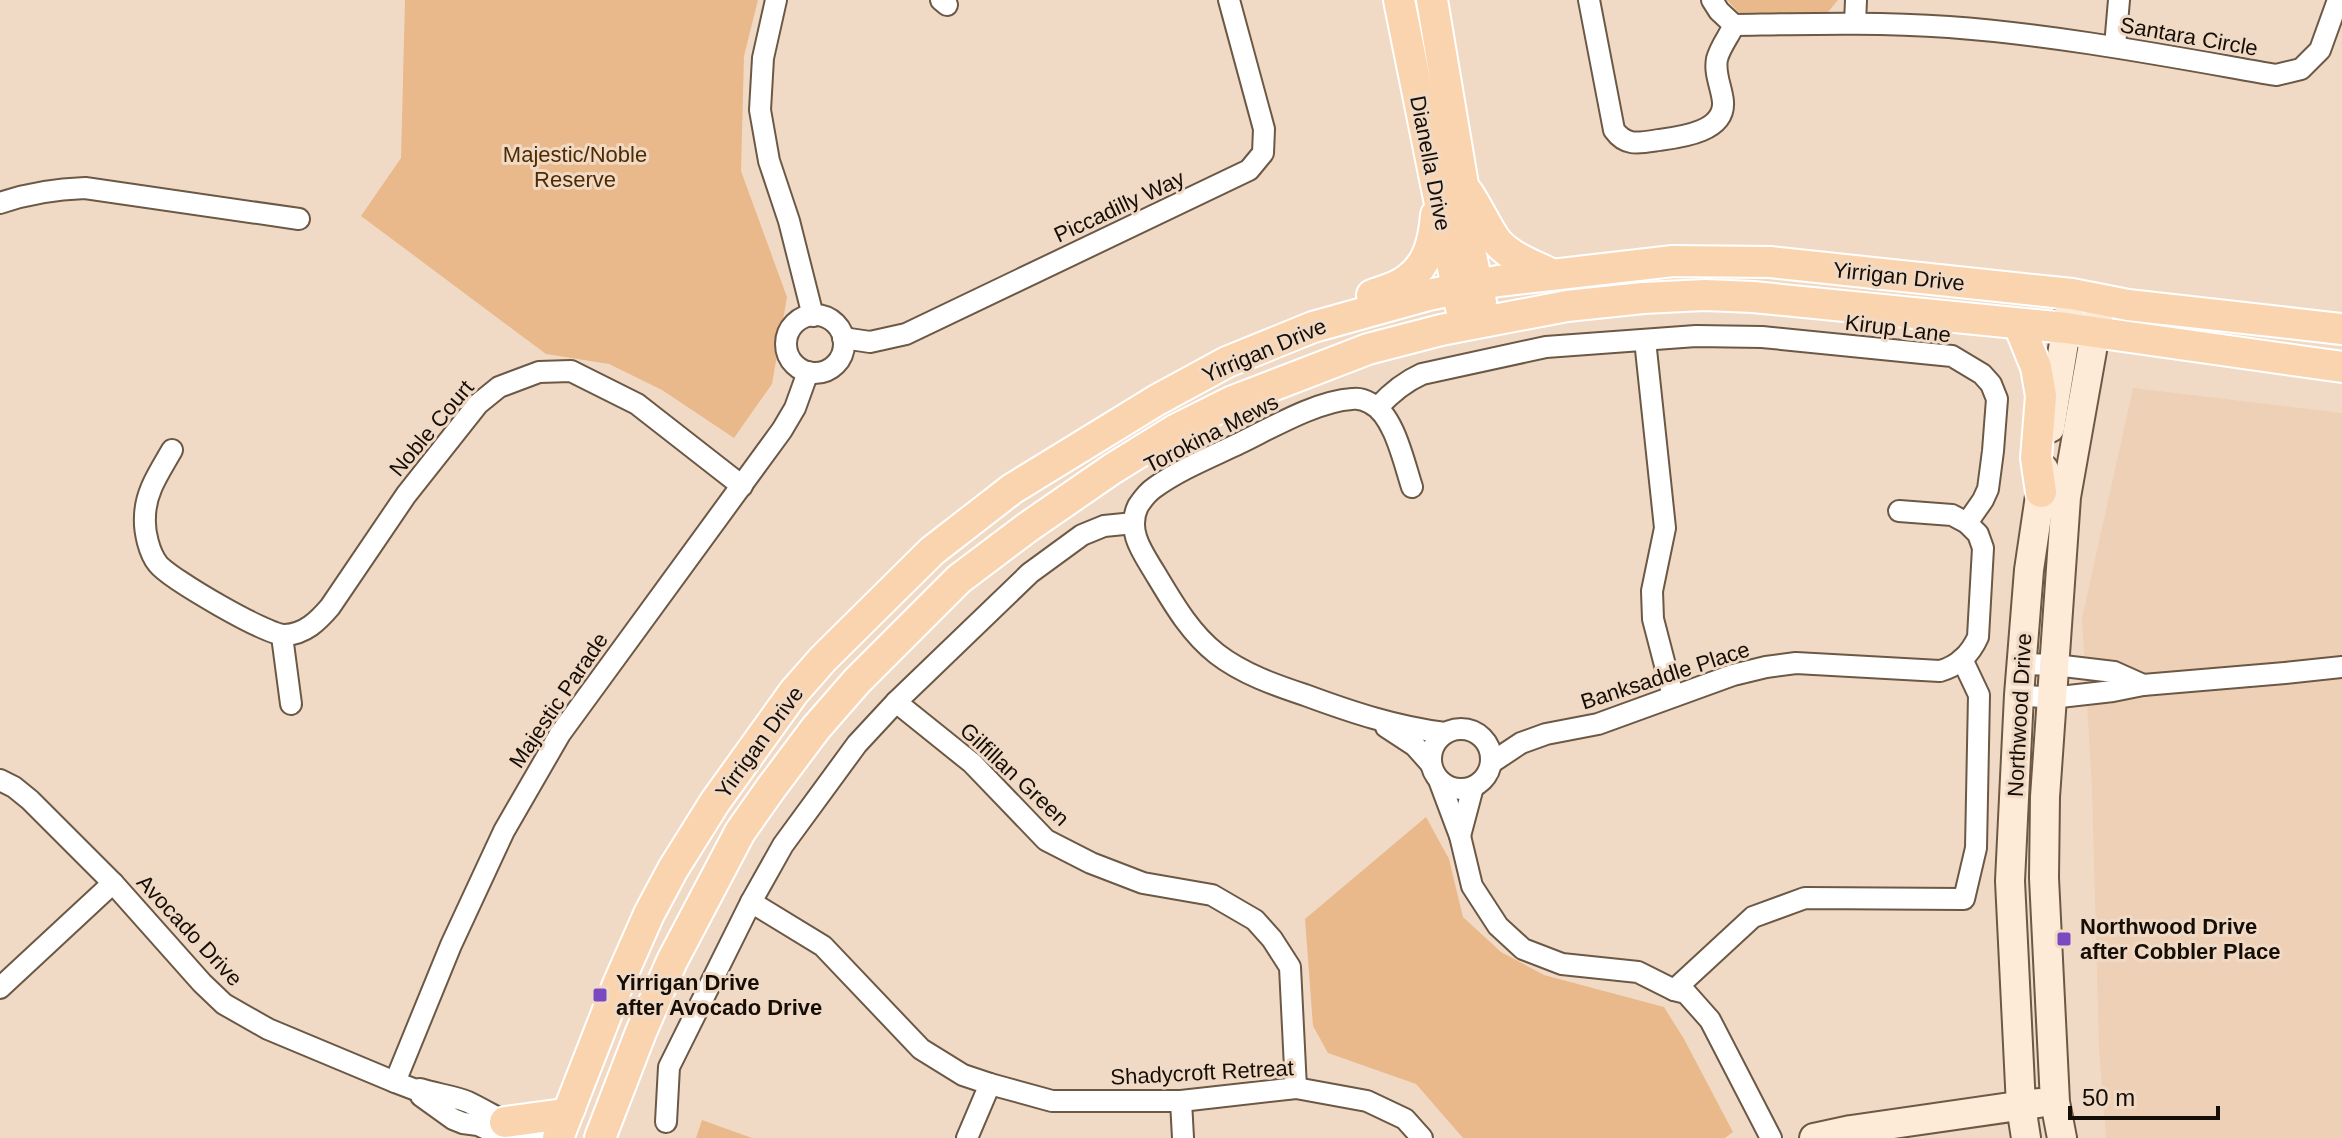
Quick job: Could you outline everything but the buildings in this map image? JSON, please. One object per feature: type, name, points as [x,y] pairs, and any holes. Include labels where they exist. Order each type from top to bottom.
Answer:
[{"type":"main road","name":"Dianella Drive","points":[[1399,0],[1471,255],[1467,287],[1475,323]]},
{"type":"main road","name":"Dianella Drive","points":[[1432,0],[1450,188]]},
{"type":"main road","points":[[1227,362],[1262,335],[1408,280],[1424,261],[1450,188],[1482,213],[1496,240],[1515,255],[1551,274]]},
{"type":"main road","name":"Yirrigan Drive","points":[[558,1138],[625,969],[673,869],[761,736],[814,670],[932,551],[1012,489],[1157,400],[1227,362],[1313,327],[1467,287],[1673,261],[1770,262],[2342,329]]},
{"type":"main road","name":"Yirrigan Drive","points":[[600,1138],[672,961],[740,832],[847,693],[959,579],[1112,469],[1175,430],[1233,401],[1368,349],[1475,323],[1567,306],[1705,295],[1753,297],[2080,330],[2342,367]]},
{"type":"main road","points":[[2019,325],[2036,367],[2041,396],[2036,458],[2041,492]]},
{"type":"main road","points":[[506,1130],[564,1114],[570,1108]]},
{"type":"street","points":[[776,0],[763,58],[760,110],[769,161],[789,221],[813,316]]},
{"type":"street","name":"Piccadilly Way","points":[[843,338],[870,342],[906,334],[1249,170],[1263,153],[1264,129],[1229,0]]},
{"type":"street","points":[[1589,0],[1614,130],[1620,138],[1640,144],[1691,135],[1704,130],[1720,116],[1724,105],[1716,70],[1717,56],[1734,25],[1712,0]]},
{"type":"street","points":[[1855,23],[1856,0]]},
{"type":"street","points":[[2115,46],[2119,0]]},
{"type":"street","name":"Santara Circle","points":[[1734,25],[1855,23],[1950,27],[2115,46],[2276,75],[2301,69],[2320,50],[2338,0]]},
{"type":"street","points":[[0,203],[57,189],[85,188],[299,219]]},
{"type":"street","name":"Northwood Drive","points":[[2026,1138],[2021,1106],[2010,881],[2021,664],[2029,570],[2041,492],[2086,297]]},
{"type":"street","points":[[813,316],[829,319],[843,338],[842,352],[835,365],[822,372],[808,372],[795,365],[787,353],[786,338],[793,325],[813,316]]},
{"type":"street","name":"Northwood Drive","points":[[2062,1138],[2055,1102],[2044,878],[2045,797],[2080,330]]},
{"type":"street","name":"Kirup Lane","points":[[1378,407],[1392,392],[1422,374],[1546,347],[1696,336],[1762,337],[1952,356],[1982,374],[1991,384],[1997,399],[1988,489],[1967,523]]},
{"type":"street","points":[[1645,340],[1665,528],[1652,591],[1653,619],[1673,696]]},
{"type":"street","name":"Noble Court","points":[[282,636],[301,632],[324,614],[406,495],[478,404],[499,387],[539,372],[571,371],[637,404],[742,486]]},
{"type":"street","name":"Majestic Parade","points":[[395,1082],[451,945],[504,831],[560,734],[742,486],[795,408],[808,372]]},
{"type":"street","name":"Torokina Mews","points":[[1134,523],[1138,507],[1150,490],[1174,475],[1308,411],[1354,398],[1378,407]]},
{"type":"street","points":[[1378,407],[1393,430],[1412,487]]},
{"type":"street","points":[[172,450],[149,492],[145,518],[149,545],[158,564],[172,575],[258,627],[282,636],[291,704]]},
{"type":"street","points":[[1674,990],[1753,917],[1805,898],[1964,899],[1976,848],[1979,695],[1962,659],[1973,648],[1978,637],[1983,548],[1978,534],[1952,515],[1899,511]]},
{"type":"street","points":[[666,1122],[669,1067],[751,902],[783,845],[857,744],[896,702],[1030,573],[1082,535],[1104,526],[1134,523],[1136,540],[1173,604],[1194,633],[1218,655],[1260,680],[1377,720],[1445,733],[1462,728],[1480,735],[1490,751],[1491,763],[1483,779],[1473,787],[1457,789],[1435,772],[1415,746],[1377,720]]},
{"type":"street","name":"Banksaddle Place","points":[[1480,735],[1546,734],[1598,724],[1733,675],[1796,663],[1940,671],[1954,667],[1962,659]]},
{"type":"street","points":[[2021,664],[2114,672],[2143,685]]},
{"type":"street","points":[[2019,695],[2051,698],[2143,685],[2342,667]]},
{"type":"street","name":"Gilfillan Green","points":[[896,702],[972,763],[1046,840],[1091,863],[1143,883],[1212,895],[1255,920],[1290,967],[1296,1088]]},
{"type":"street","points":[[1445,733],[1433,746],[1435,772],[1460,836],[1472,886],[1498,926],[1523,949],[1562,964],[1638,972],[1686,993],[1710,1020],[1771,1138]]},
{"type":"street","name":"Banksaddle Place","points":[[1491,763],[1521,743],[1546,734]]},
{"type":"street","name":"Avocado Drive","points":[[0,780],[30,800],[113,883],[224,1004],[268,1029],[395,1082],[468,1102],[506,1130],[548,1138]]},
{"type":"street","points":[[1460,836],[1473,787]]},
{"type":"street","points":[[0,988],[113,883]]},
{"type":"street","name":"Shadycroft Retreat","points":[[751,902],[823,946],[921,1049],[963,1075],[1052,1101],[1181,1101],[1296,1088],[1367,1101],[1405,1119],[1422,1138]]},
{"type":"street","points":[[967,1138],[990,1084]]},
{"type":"street","points":[[1181,1101],[1183,1138]]},
{"type":"street","points":[[1814,1138],[1851,1130],[2055,1102]]},
{"type":"shaded area","points":[[2133,388],[2342,413],[2342,1138],[2106,1138],[2099,1049],[2092,788],[2082,618]]},
{"type":"green space","name":"Majestic/Noble Reserve","points":[[405,0],[758,0],[744,56],[741,171],[787,297],[772,384],[734,438],[662,390],[609,364],[546,354],[361,216],[401,158]]},
{"type":"green space","points":[[1727,0],[1838,0],[1828,12],[1742,16]]},
{"type":"green space","points":[[1426,817],[1449,859],[1463,917],[1501,952],[1544,975],[1664,1007],[1733,1132],[1725,1138],[1463,1138],[1416,1084],[1328,1053],[1313,1026],[1305,919]]},
{"type":"green space","points":[[702,1120],[752,1138],[696,1138]]},
{"type":"place","name":"Northwood Drive after Cobbler Place","points":[[2064,939]]},
{"type":"place","name":"Yirrigan Drive after Avocado Drive","points":[[600,995]]}]
